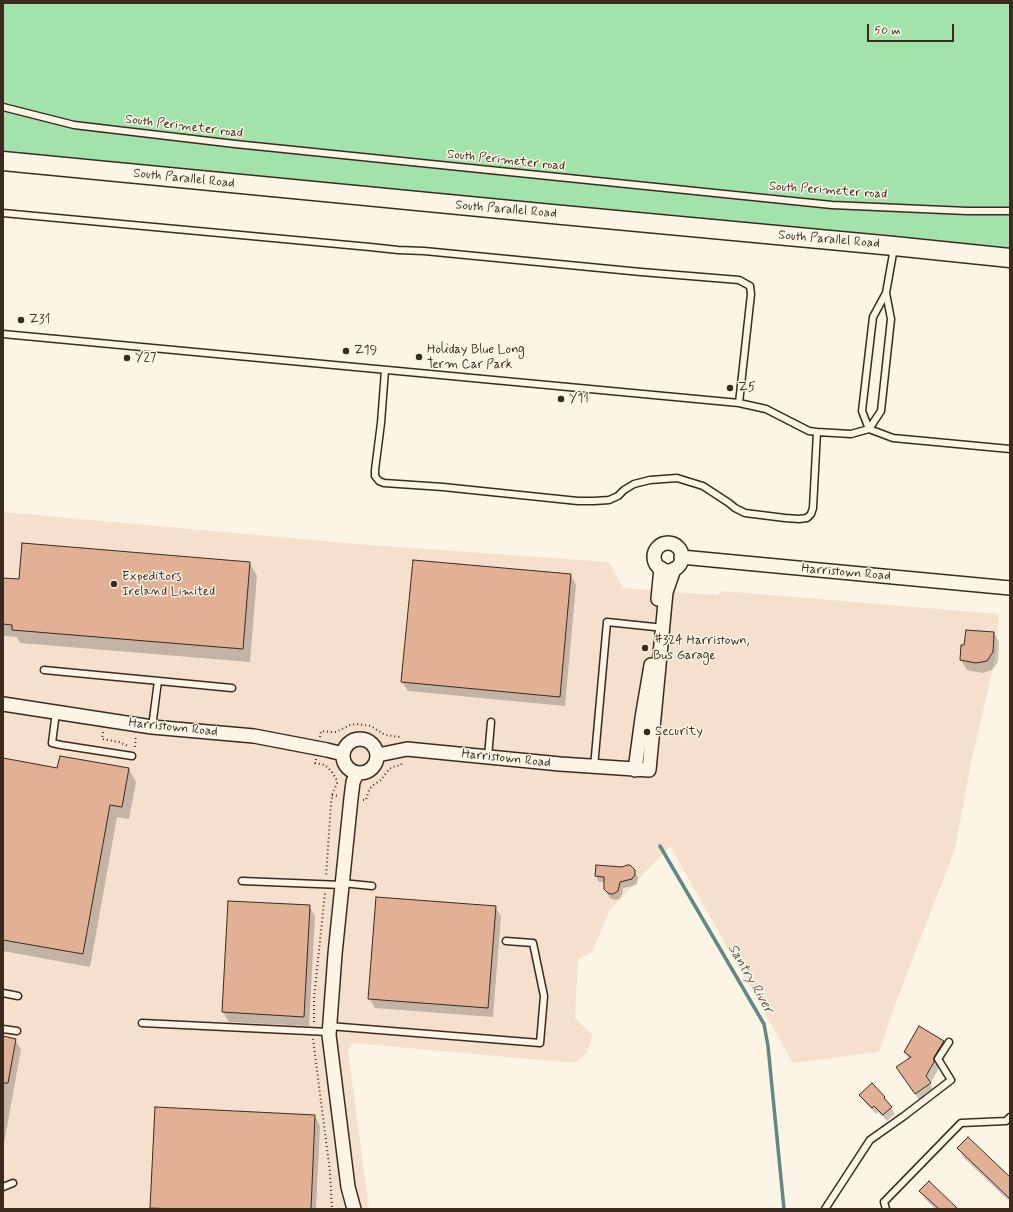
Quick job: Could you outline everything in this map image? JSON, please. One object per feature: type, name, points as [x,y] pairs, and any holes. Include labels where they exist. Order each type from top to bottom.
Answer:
[{"type":"main road","name":"South Parallel Road","points":[[3,161],[1010,258]]},
{"type":"street","name":"Harristown Road","points":[[667,543],[679,549],[682,557],[679,564],[667,569],[655,562],[654,555],[656,550],[662,544],[667,543]]},
{"type":"street","name":"Harristown Road","points":[[682,557],[1010,588]]},
{"type":"street","name":"Harristown Road","points":[[635,770],[650,675],[655,627],[667,569]]},
{"type":"street","name":"Harristown Road","points":[[378,755],[407,749],[594,767],[649,770],[667,569]]},
{"type":"street","name":"Harristown Road","points":[[3,704],[152,727],[254,736],[343,754]]},
{"type":"street","points":[[353,740],[365,740],[372,743],[376,749],[378,760],[372,769],[363,773],[357,773],[351,771],[343,762],[343,754],[345,748],[353,740]]},
{"type":"street","points":[[354,1209],[348,1188],[329,1029],[350,798],[353,782],[357,773]]},
{"type":"street","points":[[347,1209],[348,1188]]},
{"type":"lane","name":"South Perimeter road","points":[[3,107],[74,124],[235,144],[832,204],[967,211],[1010,211]]},
{"type":"lane","points":[[3,213],[739,280],[750,286],[751,294],[739,403]]},
{"type":"lane","points":[[869,429],[881,411],[891,319],[886,293],[894,246]]},
{"type":"lane","points":[[869,429],[862,411],[872,317],[886,293]]},
{"type":"lane","points":[[3,334],[739,403],[766,409],[809,431],[851,434],[869,429],[893,438],[1010,449]]},
{"type":"lane","points":[[385,370],[381,423],[375,470],[375,476],[379,481],[384,483],[443,487],[578,501],[594,501],[609,500],[618,496],[634,484],[650,480],[677,478],[703,486],[735,508],[745,513],[799,519],[807,518],[811,514],[813,508],[817,432]]},
{"type":"lane","points":[[594,767],[607,622],[655,627]]},
{"type":"lane","points":[[44,670],[232,688]]},
{"type":"lane","points":[[152,727],[158,681]]},
{"type":"lane","points":[[56,712],[52,743],[132,756]]},
{"type":"lane","points":[[488,757],[491,722]]},
{"type":"lane","points":[[242,881],[372,886]]},
{"type":"lane","points":[[142,1023],[329,1029],[540,1043],[544,996],[533,943],[506,941]]},
{"type":"lane","points":[[3,993],[18,996]]},
{"type":"lane","points":[[3,1029],[17,1031]]},
{"type":"lane","points":[[825,1209],[870,1140],[951,1080],[938,1059],[949,1042]]},
{"type":"lane","points":[[886,1209],[884,1202],[961,1123],[1006,1121],[1010,1117]]},
{"type":"lane","points":[[3,1186],[12,1183]]},
{"type":"path","points":[[104,720],[102,739],[135,746]]},
{"type":"path","points":[[320,738],[321,731],[336,732],[350,725],[357,724],[371,726],[385,735],[402,737],[402,740]]},
{"type":"path","points":[[316,757],[315,763],[328,767],[336,778],[337,783],[332,795],[326,879]]},
{"type":"path","points":[[360,799],[366,800],[367,793],[372,786],[381,780],[389,769],[401,765],[402,759]]},
{"type":"path","points":[[332,795],[340,796]]},
{"type":"path","points":[[314,1023],[314,998],[325,889]]},
{"type":"path","points":[[313,1038],[330,1172],[332,1209]]},
{"type":"shaded area","points":[[3,512],[357,544],[609,562],[623,588],[717,595],[723,591],[999,614],[995,659],[971,763],[955,849],[898,997],[879,1052],[793,1063],[670,846],[610,910],[592,952],[578,959],[575,1018],[593,1035],[586,1054],[574,1063],[353,1043],[348,1051],[369,1209],[3,1209]]},
{"type":"green space","points":[[3,3],[1010,3],[1010,252],[3,154]]},
{"type":"building","points":[[22,543],[250,562],[243,649],[12,630],[12,625],[3,624],[3,578],[19,579]]},
{"type":"building","points":[[413,560],[571,574],[560,697],[401,682]]},
{"type":"building","points":[[966,630],[994,632],[993,652],[987,661],[976,663],[960,660],[961,645],[964,645]]},
{"type":"building","points":[[60,756],[129,768],[122,807],[110,805],[83,954],[3,940],[3,758],[57,768]]},
{"type":"building","points":[[596,865],[622,867],[630,865],[635,870],[635,875],[632,879],[620,882],[618,891],[611,894],[604,889],[604,877],[595,876]]},
{"type":"building","points":[[376,897],[496,906],[488,1008],[368,999]]},
{"type":"building","points":[[228,901],[310,905],[304,1017],[222,1012]]},
{"type":"building","points":[[919,1026],[944,1041],[934,1057],[934,1062],[926,1076],[931,1083],[915,1094],[896,1067],[911,1057],[904,1052]]},
{"type":"building","points":[[3,1036],[16,1039],[8,1083],[3,1083]]},
{"type":"building","points":[[872,1083],[892,1107],[883,1115],[874,1106],[872,1108],[859,1095]]},
{"type":"building","points":[[155,1107],[315,1115],[311,1209],[150,1208]]},
{"type":"building","points":[[968,1137],[1010,1177],[1010,1199],[957,1148]]},
{"type":"building","points":[[929,1181],[958,1209],[939,1209],[919,1191]]},
{"type":"waterway","name":"Santry River","points":[[660,846],[764,1024],[768,1046],[784,1209]]},
{"type":"place","name":"Z31","points":[[21,320]]},
{"type":"place","name":"Z19","points":[[346,351]]},
{"type":"place","name":"Holiday Blue Long Term Car Park","points":[[419,357]]},
{"type":"place","name":"Y27","points":[[127,358]]},
{"type":"place","name":"Z5","points":[[730,388]]},
{"type":"place","name":"Y11","points":[[561,399]]},
{"type":"place","name":"Expeditors Ireland Limited","points":[[114,584]]},
{"type":"place","name":"#324 Harristown, Bus Garage","points":[[645,648]]},
{"type":"place","name":"Security","points":[[647,732]]}]
